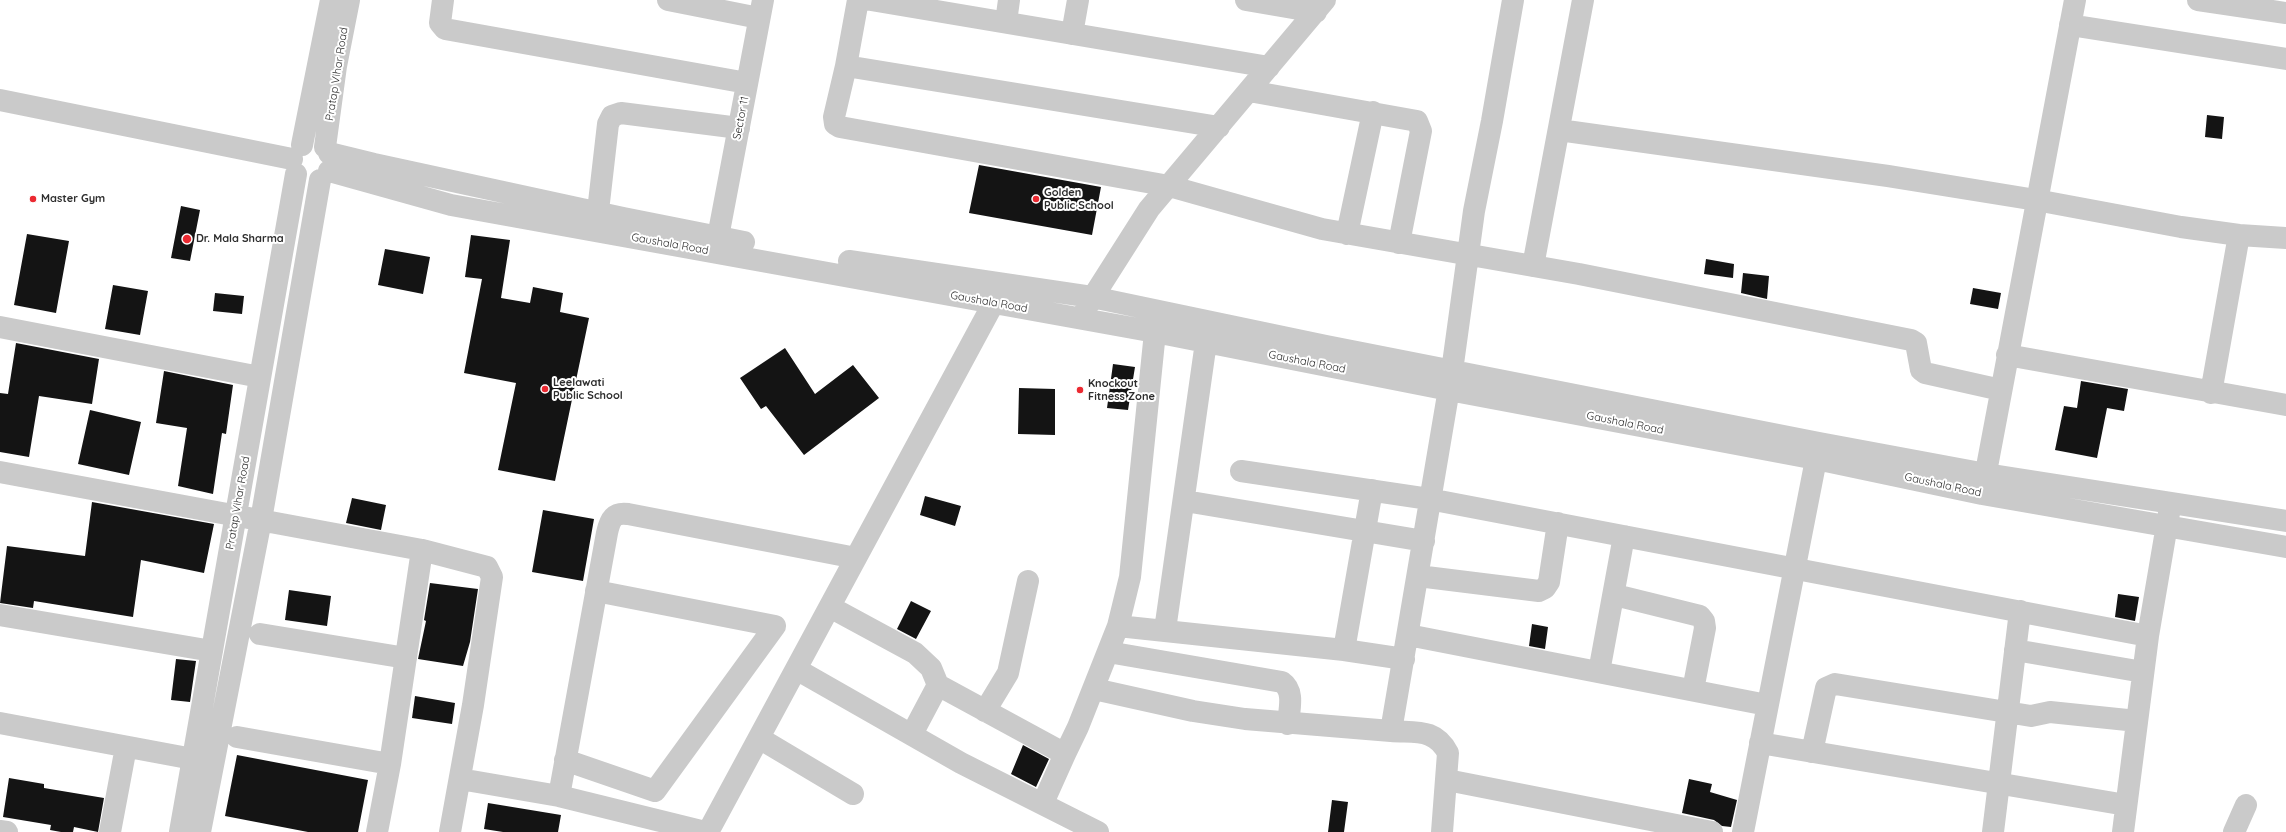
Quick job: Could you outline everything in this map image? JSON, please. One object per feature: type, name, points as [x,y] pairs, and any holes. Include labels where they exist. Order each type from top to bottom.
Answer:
[{"type":"street","name":"Pratap Vihar Road","points":[[193,831],[193,759],[297,159],[331,0]]},
{"type":"street","name":"Pratap Vihar Road","points":[[193,831],[261,520],[326,163],[336,66],[349,0]]},
{"type":"street","points":[[443,0],[440,23],[445,29],[747,83]]},
{"type":"street","points":[[668,0],[759,12]]},
{"type":"street","points":[[858,0],[846,66],[834,117],[835,124],[840,127],[1169,186],[1322,229],[1533,266],[1911,340],[1916,343],[1921,370],[1925,373],[2001,390]]},
{"type":"street","points":[[872,0],[1269,67]]},
{"type":"street","points":[[1006,22],[1009,0]]},
{"type":"street","points":[[1072,34],[1078,0]]},
{"type":"street","points":[[1246,0],[1320,6]]},
{"type":"street","points":[[1391,731],[1451,381],[1467,255],[1513,0]]},
{"type":"street","points":[[1533,266],[1583,0]]},
{"type":"street","points":[[1984,484],[2036,200],[2075,0]]},
{"type":"street","points":[[2198,0],[2286,13]]},
{"type":"street","points":[[1079,318],[1148,209],[1320,6]]},
{"type":"street","name":"Sector 11","points":[[718,237],[759,12]]},
{"type":"street","points":[[2070,25],[2286,58]]},
{"type":"street","points":[[846,66],[1219,126]]},
{"type":"street","points":[[1249,91],[1417,121],[1421,131],[1399,243]]},
{"type":"street","points":[[0,100],[297,159]]},
{"type":"street","points":[[1348,234],[1373,112]]},
{"type":"street","points":[[598,211],[608,124],[612,116],[621,113],[739,128]]},
{"type":"street","points":[[1559,130],[1813,164],[2036,200],[2116,216],[2239,235],[2286,238]]},
{"type":"street","points":[[314,142],[326,163],[307,181],[297,159],[314,142]]},
{"type":"street","name":"Gaushala Road","points":[[326,163],[383,166],[718,237],[830,258],[999,293],[1079,318],[1206,342],[1451,381],[1984,484],[2167,526],[2286,547]]},
{"type":"street","name":"Gaushala Road","points":[[326,163],[451,205],[999,293],[1092,297],[1451,381]]},
{"type":"street","points":[[2211,393],[2239,235]]},
{"type":"street","points":[[460,779],[559,796],[706,832],[759,738],[999,293]]},
{"type":"street","points":[[0,327],[260,377]]},
{"type":"street","points":[[1043,803],[1094,689],[1118,626],[1130,577],[1155,332]]},
{"type":"street","points":[[1165,630],[1185,500],[1206,342]]},
{"type":"street","points":[[2007,355],[2211,393],[2286,405]]},
{"type":"street","points":[[1743,832],[1796,568],[1817,451]]},
{"type":"street","points":[[1241,471],[1430,499],[2148,636]]},
{"type":"street","points":[[0,472],[422,550],[487,566],[492,577],[473,705],[450,832]]},
{"type":"street","name":"Gaushala Road","points":[[1984,484],[2171,503],[2286,521]]},
{"type":"street","points":[[1344,650],[1372,490]]},
{"type":"street","points":[[1185,500],[1424,541]]},
{"type":"street","points":[[2123,832],[2148,636],[2171,503]]},
{"type":"street","points":[[559,796],[608,524],[617,514],[856,558]]},
{"type":"street","points":[[1418,576],[1539,591],[1545,588],[1549,582],[1558,523]]},
{"type":"street","points":[[1599,672],[1615,595],[1624,536]]},
{"type":"street","points":[[377,832],[390,764],[422,550]]},
{"type":"street","points":[[985,711],[1008,673],[1028,581]]},
{"type":"street","points":[[565,760],[655,791],[775,626],[596,591]]},
{"type":"street","points":[[1615,595],[1700,616],[1704,621],[1704,628],[1693,690]]},
{"type":"street","points":[[830,607],[915,653],[931,668],[938,685],[1065,754]]},
{"type":"street","points":[[1993,832],[2020,611]]},
{"type":"street","points":[[0,615],[212,651]]},
{"type":"street","points":[[1118,626],[1344,650],[1404,659]]},
{"type":"street","points":[[260,634],[406,658]]},
{"type":"street","points":[[1408,635],[1768,705]]},
{"type":"street","points":[[2015,650],[2143,672]]},
{"type":"street","points":[[1108,652],[1282,682],[1288,686],[1290,693],[1288,724]]},
{"type":"street","points":[[796,669],[961,763],[1098,832]]},
{"type":"street","points":[[1812,752],[1826,688],[1829,684],[2030,716],[2050,712],[2137,721]]},
{"type":"street","points":[[912,734],[938,685]]},
{"type":"street","points":[[1094,689],[1193,710],[1245,719],[1288,724],[1430,734],[1442,741],[1448,753],[1442,832]]},
{"type":"street","points":[[0,723],[193,759]]},
{"type":"street","points":[[237,737],[390,764]]},
{"type":"street","points":[[759,738],[853,794]]},
{"type":"street","points":[[1760,743],[2126,805]]},
{"type":"street","points":[[110,832],[126,747]]},
{"type":"street","points":[[1447,780],[1712,832]]},
{"type":"street","points":[[2234,832],[2246,805]]},
{"type":"street","points":[[0,831],[7,832]]},
{"type":"building","points":[[2207,115],[2224,117],[2222,139],[2205,137]]},
{"type":"building","name":"Golden Public School","points":[[979,165],[1101,187],[1092,235],[969,213]]},
{"type":"building","points":[[181,206],[200,210],[190,261],[171,258]]},
{"type":"building","points":[[27,234],[69,241],[56,313],[14,305]]},
{"type":"building","name":"Leelawati Public School","points":[[471,235],[510,240],[501,298],[530,303],[533,287],[563,293],[560,312],[589,318],[555,481],[498,470],[516,383],[464,373],[482,279],[465,277]]},
{"type":"building","points":[[385,249],[430,257],[423,294],[378,285]]},
{"type":"building","points":[[1706,259],[1734,264],[1733,278],[1704,274]]},
{"type":"building","points":[[1743,273],[1769,276],[1767,299],[1741,293]]},
{"type":"building","points":[[113,285],[148,291],[140,335],[105,329]]},
{"type":"building","points":[[1973,288],[2001,293],[1998,309],[1970,304]]},
{"type":"building","points":[[215,293],[244,296],[242,314],[213,311]]},
{"type":"building","points":[[16,343],[99,359],[92,404],[39,396],[29,457],[0,452],[0,393],[8,394]]},
{"type":"building","points":[[785,348],[815,394],[853,365],[879,398],[804,455],[766,406],[761,409],[740,378]]},
{"type":"building","points":[[1113,364],[1135,367],[1128,410],[1107,408]]},
{"type":"building","points":[[164,371],[233,385],[226,434],[222,433],[213,494],[178,486],[187,428],[156,423]]},
{"type":"building","points":[[2081,381],[2128,389],[2124,411],[2107,408],[2097,458],[2055,450],[2064,406],[2077,408]]},
{"type":"building","points":[[1019,388],[1055,389],[1055,435],[1018,434]]},
{"type":"building","points":[[90,410],[141,422],[129,475],[78,464]]},
{"type":"building","points":[[925,496],[961,506],[955,526],[920,515]]},
{"type":"building","points":[[352,498],[386,505],[381,530],[346,523]]},
{"type":"building","points":[[92,502],[214,524],[204,573],[141,560],[133,617],[34,601],[33,608],[0,603],[7,546],[85,556]]},
{"type":"building","points":[[543,510],[594,519],[583,581],[532,572]]},
{"type":"building","points":[[430,583],[478,589],[470,642],[463,666],[418,659],[426,621],[424,620]]},
{"type":"building","points":[[289,590],[331,596],[327,626],[285,620]]},
{"type":"building","points":[[2118,594],[2139,597],[2135,621],[2115,617]]},
{"type":"building","points":[[911,601],[931,611],[916,639],[897,629]]},
{"type":"building","points":[[1532,624],[1548,627],[1545,649],[1529,646]]},
{"type":"building","points":[[176,659],[196,661],[190,702],[171,700]]},
{"type":"building","points":[[415,696],[455,703],[452,724],[412,718]]},
{"type":"building","points":[[1023,745],[1049,759],[1036,787],[1011,774]]},
{"type":"building","points":[[237,755],[368,780],[358,832],[308,832],[225,816]]},
{"type":"building","points":[[9,778],[44,784],[44,788],[104,798],[98,832],[74,827],[73,832],[61,832],[50,830],[51,825],[3,817]]},
{"type":"building","points":[[1689,779],[1712,784],[1710,792],[1737,800],[1731,827],[1722,826],[1714,820],[1682,813]]},
{"type":"building","points":[[1332,800],[1348,802],[1344,832],[1328,832]]},
{"type":"building","points":[[488,803],[561,815],[558,832],[503,832],[484,829]]},
{"type":"place","name":"Master Gym","points":[[33,199]]},
{"type":"place","name":"Golden Public School","points":[[1036,199]]},
{"type":"place","name":"Dr. Mala Sharma","points":[[187,239]]},
{"type":"place","name":"Leelawati Public School","points":[[545,389]]},
{"type":"place","name":"Knockout Fitness Zone","points":[[1080,390]]}]
